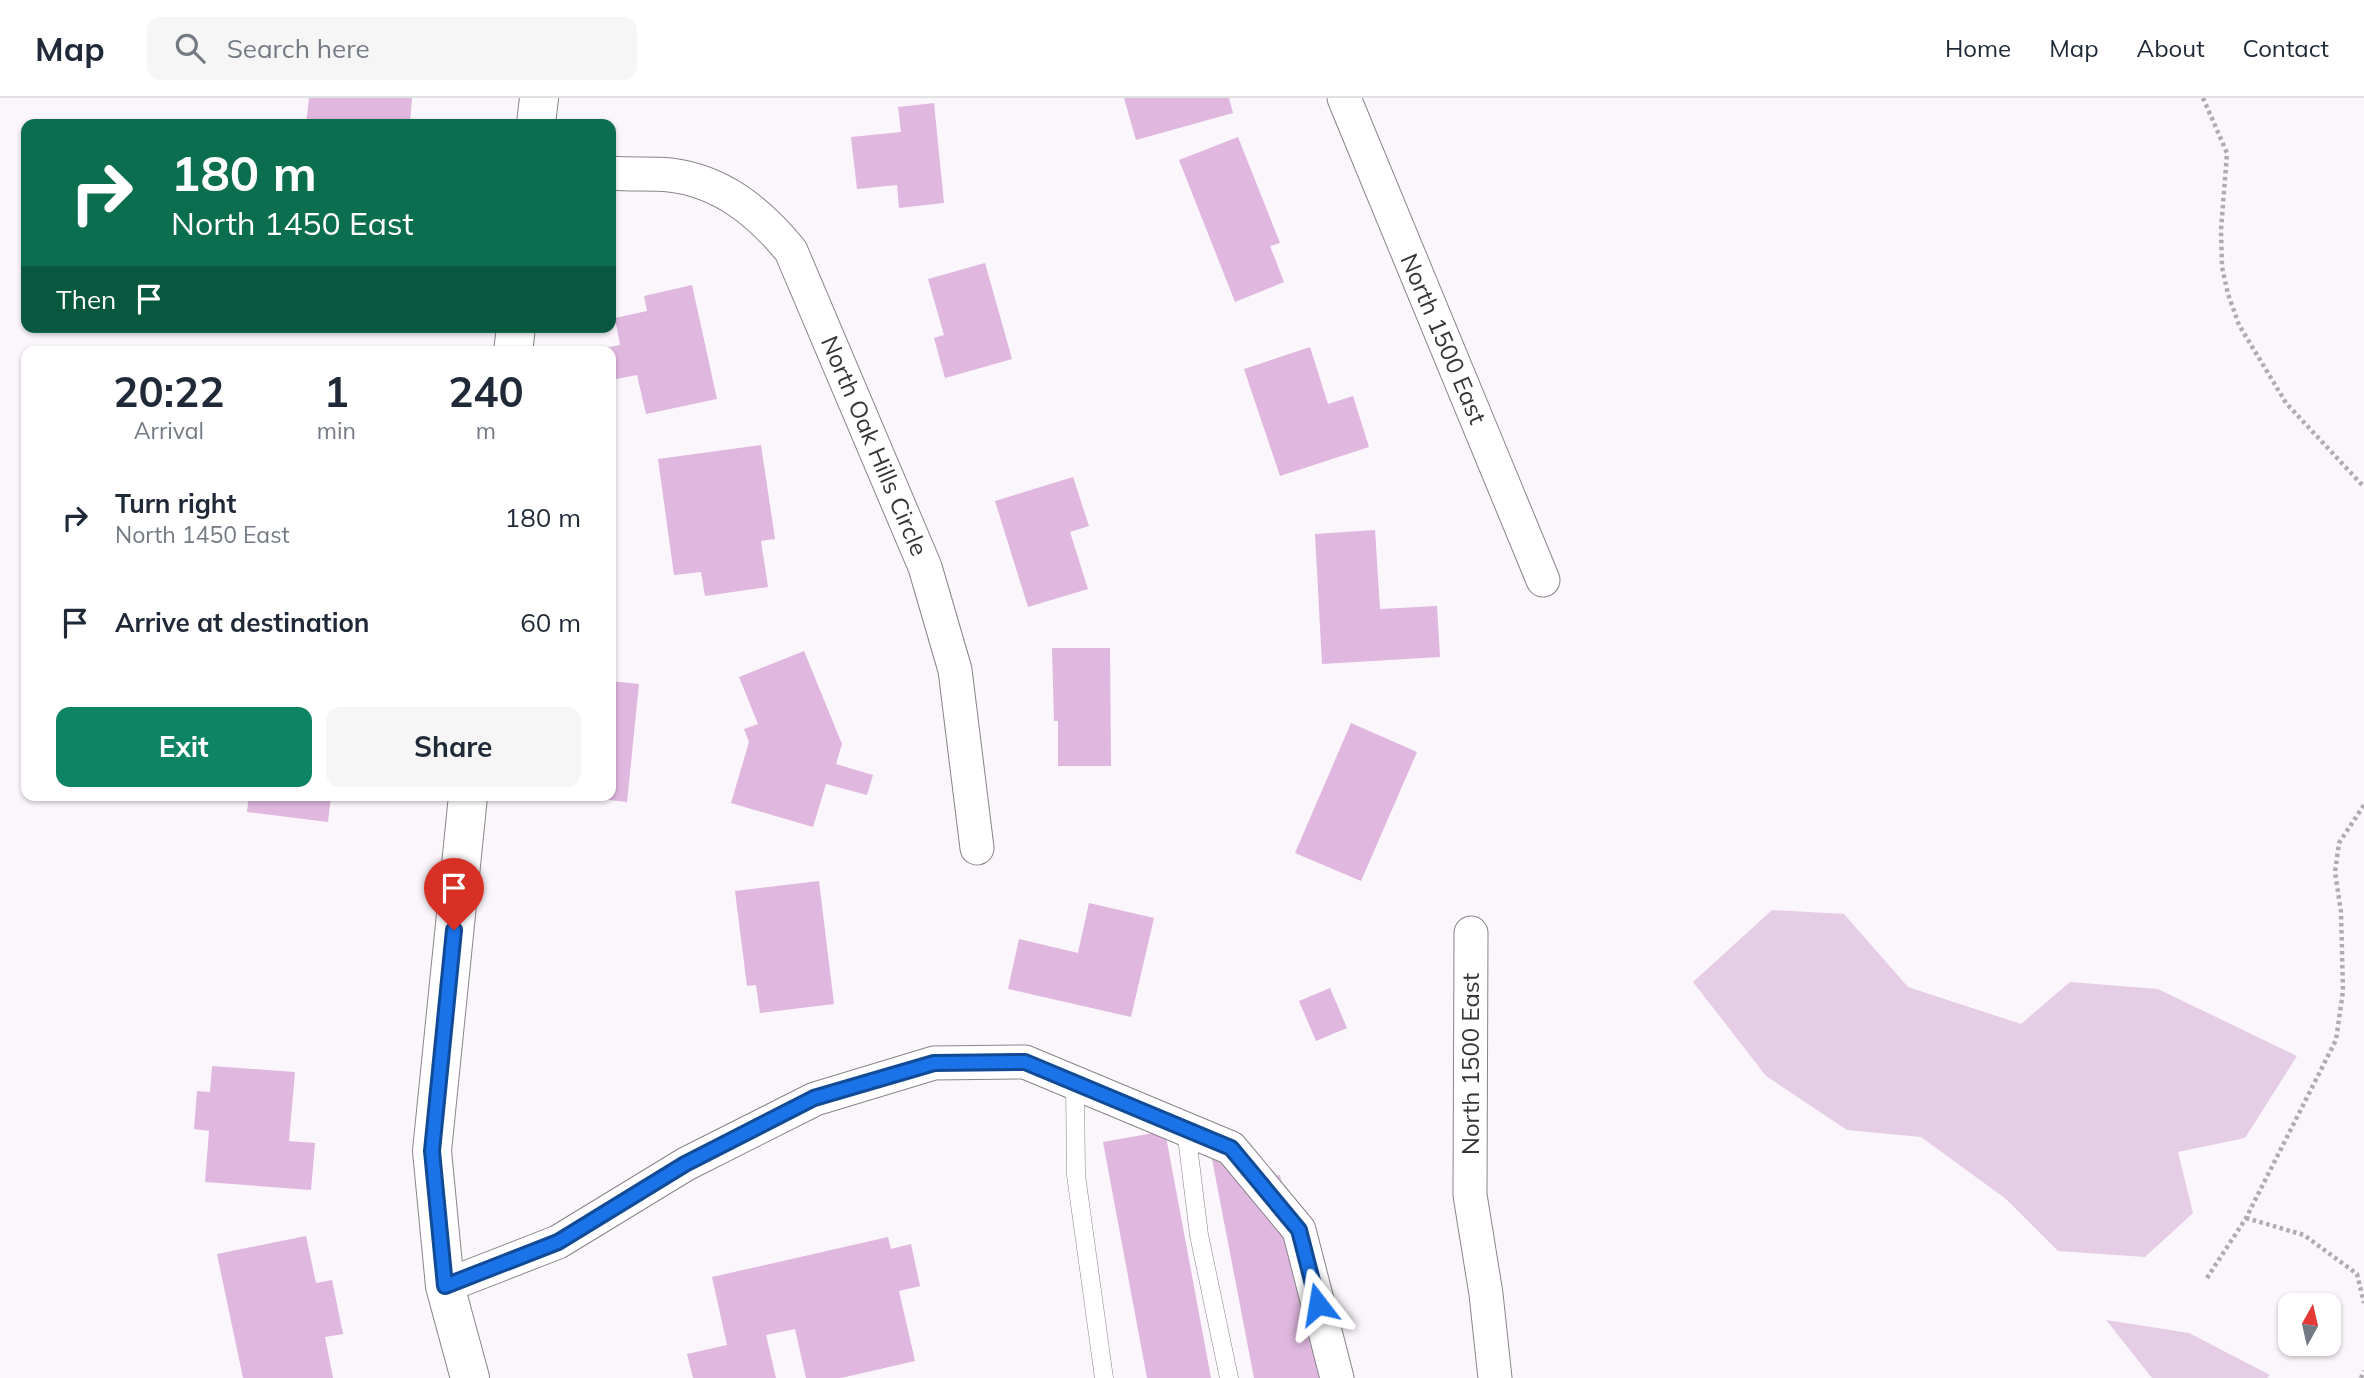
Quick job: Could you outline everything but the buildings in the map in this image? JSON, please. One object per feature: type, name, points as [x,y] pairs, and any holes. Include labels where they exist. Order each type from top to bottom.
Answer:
[{"type":"street","points":[[536,119],[538,98]]},
{"type":"street","name":"North 1500 East","points":[[1344,98],[1543,580]]},
{"type":"street","name":"North Oak Hills Circle","points":[[616,173],[674,175],[708,185],[741,201],[769,224],[792,251],[925,567],[955,670],[977,848]]},
{"type":"street","points":[[467,801],[432,1151],[445,1286],[470,1378]]},
{"type":"street","name":"North 1500 East","points":[[1471,933],[1470,1195],[1486,1294],[1495,1378]]},
{"type":"street","points":[[445,1286],[558,1242],[685,1164],[814,1098],[934,1063],[1025,1062],[1231,1148],[1299,1230],[1337,1378]]},
{"type":"lane","points":[[1075,1083],[1076,1175],[1104,1378]]},
{"type":"lane","points":[[1186,1129],[1199,1235],[1229,1378]]},
{"type":"path","points":[[2203,98],[2227,152],[2221,230],[2222,267],[2239,325],[2286,403],[2364,487]]},
{"type":"path","points":[[2207,1278],[2246,1218],[2336,1040],[2343,992],[2341,912],[2335,872],[2339,843],[2364,805]]},
{"type":"path","points":[[2246,1218],[2304,1235],[2357,1274],[2364,1304]]},
{"type":"path","points":[[2361,1378],[2364,1371]]},
{"type":"shaded area","points":[[1772,910],[1844,914],[1908,987],[2021,1024],[2070,982],[2158,989],[2297,1056],[2245,1138],[2178,1152],[2193,1213],[2145,1257],[2058,1251],[2006,1199],[1921,1137],[1847,1130],[1766,1076],[1693,982]]},
{"type":"shaded area","points":[[2106,1320],[2189,1333],[2270,1375],[2267,1378],[2152,1378]]},
{"type":"route","points":[[454,930],[432,1151],[445,1286],[558,1242],[685,1164],[814,1098],[934,1063],[1025,1062],[1231,1148],[1299,1230],[1318,1304]]}]
